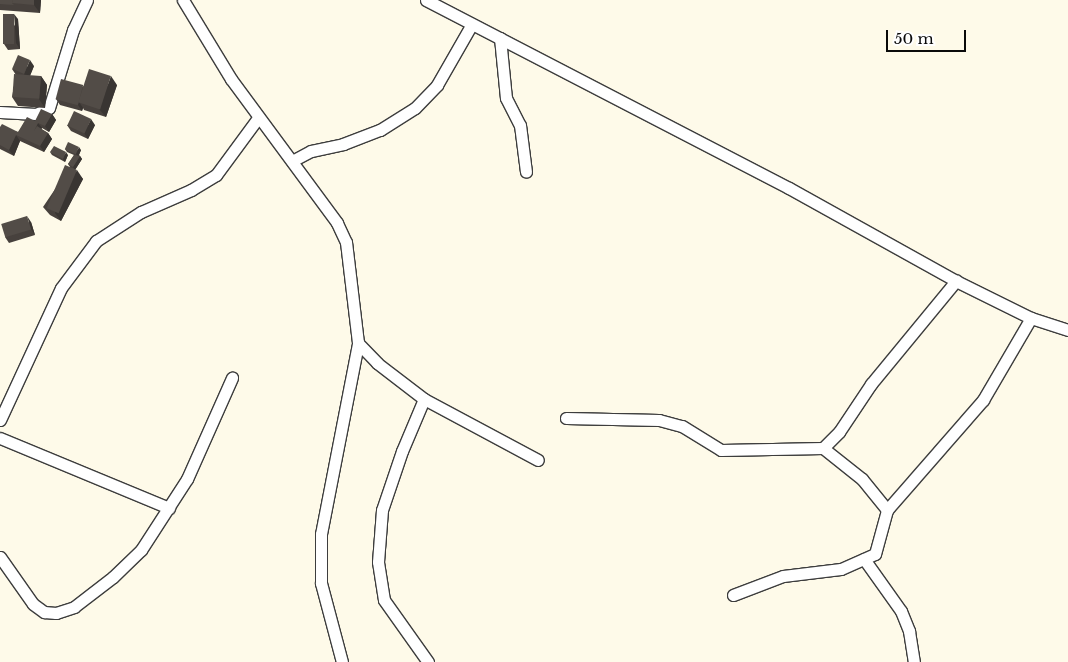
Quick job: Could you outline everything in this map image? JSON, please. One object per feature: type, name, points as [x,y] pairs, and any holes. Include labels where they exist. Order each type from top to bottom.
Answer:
[{"type":"street","points":[[0,112],[36,114],[49,108],[73,30],[87,0]]},
{"type":"street","points":[[183,0],[258,118],[337,223],[346,242],[358,343],[321,543],[321,583],[342,662]]},
{"type":"street","points":[[426,0],[788,188],[956,281],[1031,318],[1068,330]]},
{"type":"street","points":[[292,161],[311,150],[344,144],[380,130],[415,108],[437,85],[472,24]]},
{"type":"street","points":[[500,38],[506,98],[520,125],[526,172]]},
{"type":"street","points":[[0,420],[12,399],[61,288],[96,242],[141,212],[192,190],[216,175],[258,118]]},
{"type":"street","points":[[823,448],[839,432],[871,384],[956,281]]},
{"type":"street","points":[[733,595],[782,576],[841,569],[875,554],[887,510],[983,400],[1031,318]]},
{"type":"street","points":[[358,343],[377,364],[424,399],[538,460]]},
{"type":"street","points":[[0,557],[33,604],[44,612],[56,613],[74,607],[113,577],[141,550],[187,478],[232,378]]},
{"type":"street","points":[[424,399],[389,485],[378,536],[379,581],[384,600],[428,662]]},
{"type":"street","points":[[566,418],[658,420],[682,426],[721,450],[823,448],[862,479],[887,510]]},
{"type":"street","points":[[0,438],[169,508]]},
{"type":"street","points":[[864,559],[901,611],[909,632],[914,662]]},
{"type":"building","points":[[0,0],[13,0],[12,3],[14,5],[0,4]]},
{"type":"building","points":[[13,0],[34,0],[34,5],[12,3]]},
{"type":"building","points":[[3,14],[14,14],[14,44],[3,44]]},
{"type":"building","points":[[18,55],[30,60],[24,74],[12,69]]},
{"type":"building","points":[[89,69],[111,76],[100,109],[78,102]]},
{"type":"building","points":[[14,74],[41,76],[39,99],[12,97]]},
{"type":"building","points":[[61,79],[83,85],[78,105],[56,99]]},
{"type":"building","points":[[41,109],[52,114],[45,126],[38,123],[34,131],[37,126],[48,133],[40,146],[16,135],[9,150],[0,145],[0,127],[2,124],[18,132],[27,117],[35,121]]},
{"type":"building","points":[[74,111],[91,119],[84,134],[67,126]]},
{"type":"building","points":[[68,142],[79,147],[76,154],[65,149]]},
{"type":"building","points":[[54,146],[66,152],[63,159],[50,152]]},
{"type":"building","points":[[74,155],[80,156],[73,167],[68,164]]},
{"type":"building","points":[[65,165],[77,170],[59,213],[47,208]]},
{"type":"building","points":[[27,216],[31,229],[5,237],[1,224]]}]
